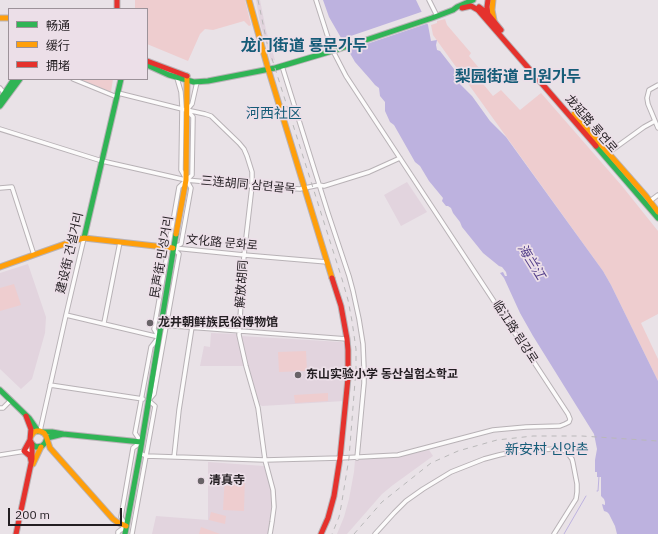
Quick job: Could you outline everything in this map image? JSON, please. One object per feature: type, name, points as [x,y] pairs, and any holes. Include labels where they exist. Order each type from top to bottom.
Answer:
[{"type":"main road","points":[[249,0],[267,67],[341,306],[347,339],[348,378],[340,458],[334,496],[328,518],[321,534]]},
{"type":"main road","name":"龙延路 룡연로","points":[[488,0],[488,14],[494,24],[648,203],[658,212]]},
{"type":"main road","points":[[493,0],[492,14],[494,24]]},
{"type":"main road","points":[[434,15],[467,1],[476,4],[488,14]]},
{"type":"main road","points":[[148,61],[197,82],[208,81],[267,67],[339,47],[453,10],[467,1]]},
{"type":"main road","name":"龙延路 룡연로","points":[[453,10],[469,6],[473,7],[494,24],[608,153],[648,203],[658,218]]},
{"type":"main road","points":[[148,65],[169,75],[198,78],[282,66],[332,49]]},
{"type":"main road","name":"民声街 민성거리","points":[[125,534],[138,480],[141,442],[148,400],[159,337],[164,325],[171,248],[186,180],[185,110],[187,78]]},
{"type":"main road","points":[[0,106],[14,80]]},
{"type":"main road","points":[[0,100],[19,80]]},
{"type":"main road","name":"建设街 건설거리","points":[[84,238],[121,80]]},
{"type":"main road","name":"文化路 문화로","points":[[0,267],[84,238],[171,248]]},
{"type":"main road","points":[[0,390],[46,436],[50,448],[114,519],[126,526]]},
{"type":"main road","points":[[16,534],[31,466],[32,450],[30,426],[26,416]]},
{"type":"main road","points":[[31,466],[30,456],[24,451],[31,440],[33,433],[40,431],[141,442]]},
{"type":"main road","points":[[31,466],[46,443],[47,438],[50,436],[63,434]]},
{"type":"main road","points":[[31,440],[36,447],[42,447],[58,457]]},
{"type":"street","name":"临江路 림강로","points":[[146,456],[265,460],[358,458],[403,454],[493,430],[560,426],[569,422],[570,419],[564,408],[346,76],[332,49],[316,0]]},
{"type":"street","points":[[430,0],[434,15]]},
{"type":"street","points":[[282,66],[353,291],[362,332],[364,383],[358,458]]},
{"type":"street","points":[[177,77],[185,110],[192,104],[197,82]]},
{"type":"street","name":"解放胡同","points":[[76,80],[118,95],[211,116],[240,143],[244,149],[252,172],[252,186],[244,255],[239,331],[246,366],[258,408],[265,460],[274,498],[270,534]]},
{"type":"street","points":[[658,85],[649,90],[647,98],[658,128]]},
{"type":"street","points":[[0,88],[6,95]]},
{"type":"street","points":[[608,153],[644,127],[655,121]]},
{"type":"street","name":"三连胡同 삼련골목","points":[[0,129],[102,161],[186,180],[252,186],[304,189],[319,185],[324,186],[369,172],[400,158]]},
{"type":"street","points":[[0,188],[12,187],[34,254]]},
{"type":"street","points":[[648,203],[658,195]]},
{"type":"street","name":"建设街 건설거리","points":[[40,431],[84,238]]},
{"type":"street","points":[[104,323],[120,242]]},
{"type":"street","points":[[159,337],[154,329],[171,248]]},
{"type":"street","name":"文化路 문화로","points":[[171,248],[327,262]]},
{"type":"street","points":[[66,315],[159,337]]},
{"type":"street","points":[[148,400],[154,394],[164,325],[347,339]]},
{"type":"street","points":[[174,457],[179,410],[192,327]]},
{"type":"street","points":[[118,534],[118,532],[126,526],[121,517],[133,448],[141,442],[136,433],[151,347],[159,337]]},
{"type":"street","points":[[50,385],[148,400],[155,406],[146,456],[138,480],[132,534]]},
{"type":"street","points":[[0,408],[3,408],[11,400]]},
{"type":"street","points":[[0,455],[42,447]]},
{"type":"street","points":[[375,534],[406,501],[451,472],[484,459],[517,451],[557,449],[566,451],[572,458],[578,492],[576,499],[554,534]]},
{"type":"street","points":[[140,453],[146,456]]},
{"type":"shaded area","points":[[135,0],[245,0],[251,25],[249,26],[244,21],[213,30],[205,29],[200,34],[188,61],[148,44],[148,8],[135,8]]},
{"type":"shaded area","points":[[256,0],[260,0],[266,30],[275,60],[271,61],[260,23]]},
{"type":"shaded area","points":[[445,19],[447,25],[471,53],[469,56],[484,74],[479,79],[493,96],[501,90],[520,110],[541,93],[622,186],[658,231],[658,314],[641,323],[658,359],[658,381],[603,271],[433,35],[431,25],[437,23],[437,21]]},
{"type":"shaded area","points":[[81,80],[113,80],[111,92]]},
{"type":"shaded area","points":[[407,182],[427,212],[401,226],[384,195]]},
{"type":"shaded area","points":[[28,264],[46,317],[45,333],[32,379],[21,389],[0,369],[0,273]]},
{"type":"shaded area","points":[[14,284],[21,305],[0,311],[0,288]]},
{"type":"shaded area","points":[[211,333],[238,335],[244,366],[200,366],[204,346],[210,347]]},
{"type":"shaded area","name":"东山实验小学 동산실험소학교","points":[[241,336],[342,342],[344,344],[346,359],[344,401],[260,405],[245,357]]},
{"type":"shaded area","points":[[306,351],[307,371],[279,372],[278,352]]},
{"type":"shaded area","points":[[328,393],[328,401],[295,403],[294,395]]},
{"type":"shaded area","points":[[429,450],[433,456],[382,494],[347,534],[337,534],[349,499],[355,460],[400,456]]},
{"type":"shaded area","points":[[208,462],[264,466],[272,495],[268,534],[152,534],[156,516],[208,520]]},
{"type":"shaded area","points":[[225,474],[245,475],[244,511],[223,510]]},
{"type":"shaded area","points":[[211,512],[226,516],[225,524],[209,520]]},
{"type":"shaded area","points":[[201,527],[220,534],[199,534]]},
{"type":"water","name":"海兰江","points":[[323,0],[416,0],[428,25],[431,41],[437,40],[437,50],[440,51],[454,69],[460,84],[472,96],[490,121],[506,137],[603,271],[658,381],[658,534],[617,534],[609,514],[604,511],[602,504],[605,505],[604,499],[601,496],[601,477],[597,477],[597,472],[595,472],[597,449],[594,434],[520,313],[504,278],[500,273],[503,272],[505,276],[507,276],[506,272],[502,267],[483,253],[462,227],[451,208],[446,206],[442,201],[443,198],[429,181],[420,166],[415,162],[394,125],[390,122],[385,111],[385,102],[380,96],[379,88],[355,62],[329,17]]},
{"type":"pier","points":[[424,11],[429,23],[346,51],[339,40]]},
{"type":"waterway","points":[[597,491],[599,476]]},
{"type":"waterway","points":[[564,534],[586,496]]},
{"type":"railway","points":[[258,0],[267,43],[348,300],[356,349],[356,369],[349,458],[339,517],[332,534]]},
{"type":"railway","points":[[354,534],[382,502],[431,463],[458,451],[497,440],[533,436],[582,436],[658,441]]},
{"type":"traffic: fast","points":[[148,65],[169,75],[194,82],[208,81],[275,68],[339,49],[432,18],[473,0]]},
{"type":"traffic: fast","points":[[0,100],[13,80]]},
{"type":"traffic: fast","points":[[0,106],[19,80]]},
{"type":"traffic: fast","points":[[84,238],[121,80]]},
{"type":"traffic: fast","points":[[596,146],[658,218]]},
{"type":"traffic: fast","points":[[125,534],[140,453],[176,234]]},
{"type":"traffic: fast","points":[[0,390],[29,418],[38,431]]},
{"type":"traffic: fast","points":[[32,444],[36,447],[42,446],[47,438],[63,434],[42,432]]},
{"type":"traffic: fast","points":[[63,434],[141,442]]},
{"type":"traffic: slow","points":[[249,0],[267,65],[332,278]]},
{"type":"traffic: slow","points":[[493,0],[492,10],[494,20]]},
{"type":"traffic: slow","points":[[0,18],[8,18]]},
{"type":"traffic: slow","points":[[176,234],[186,180],[187,76]]},
{"type":"traffic: slow","points":[[574,114],[646,196],[658,212]]},
{"type":"traffic: slow","points":[[0,267],[84,238],[173,248]]},
{"type":"traffic: slow","points":[[31,436],[36,431],[44,433],[50,448],[113,519],[126,526]]},
{"type":"traffic: slow","points":[[33,464],[41,447]]},
{"type":"traffic: jam","points":[[117,0],[117,8]]},
{"type":"traffic: jam","points":[[488,0],[488,15]]},
{"type":"traffic: jam","points":[[462,8],[471,6],[478,10],[596,146]]},
{"type":"traffic: jam","points":[[479,7],[488,14],[501,30]]},
{"type":"traffic: jam","points":[[148,61],[187,76]]},
{"type":"traffic: jam","points":[[321,534],[328,518],[334,496],[340,458],[348,378],[347,339],[341,306],[332,278]]},
{"type":"traffic: jam","points":[[16,534],[32,459],[32,444],[30,440],[31,429],[26,416]]},
{"type":"traffic: jam","points":[[30,440],[24,451],[30,456],[31,461]]},
{"type":"place","name":"龙井朝鲜族民俗博物馆","points":[[150,323]]},
{"type":"place","name":"东山实验小学 동산실험소학교","points":[[298,375]]},
{"type":"place","name":"清真寺","points":[[201,481]]},
{"type":"district","name":"龙门街道 룡문가두","points":[[304,46]]},
{"type":"district","name":"梨园街道 리원가두","points":[[518,77]]},
{"type":"district","name":"河西社区","points":[[274,114]]},
{"type":"district","name":"新安村 신안촌","points":[[547,450]]}]
